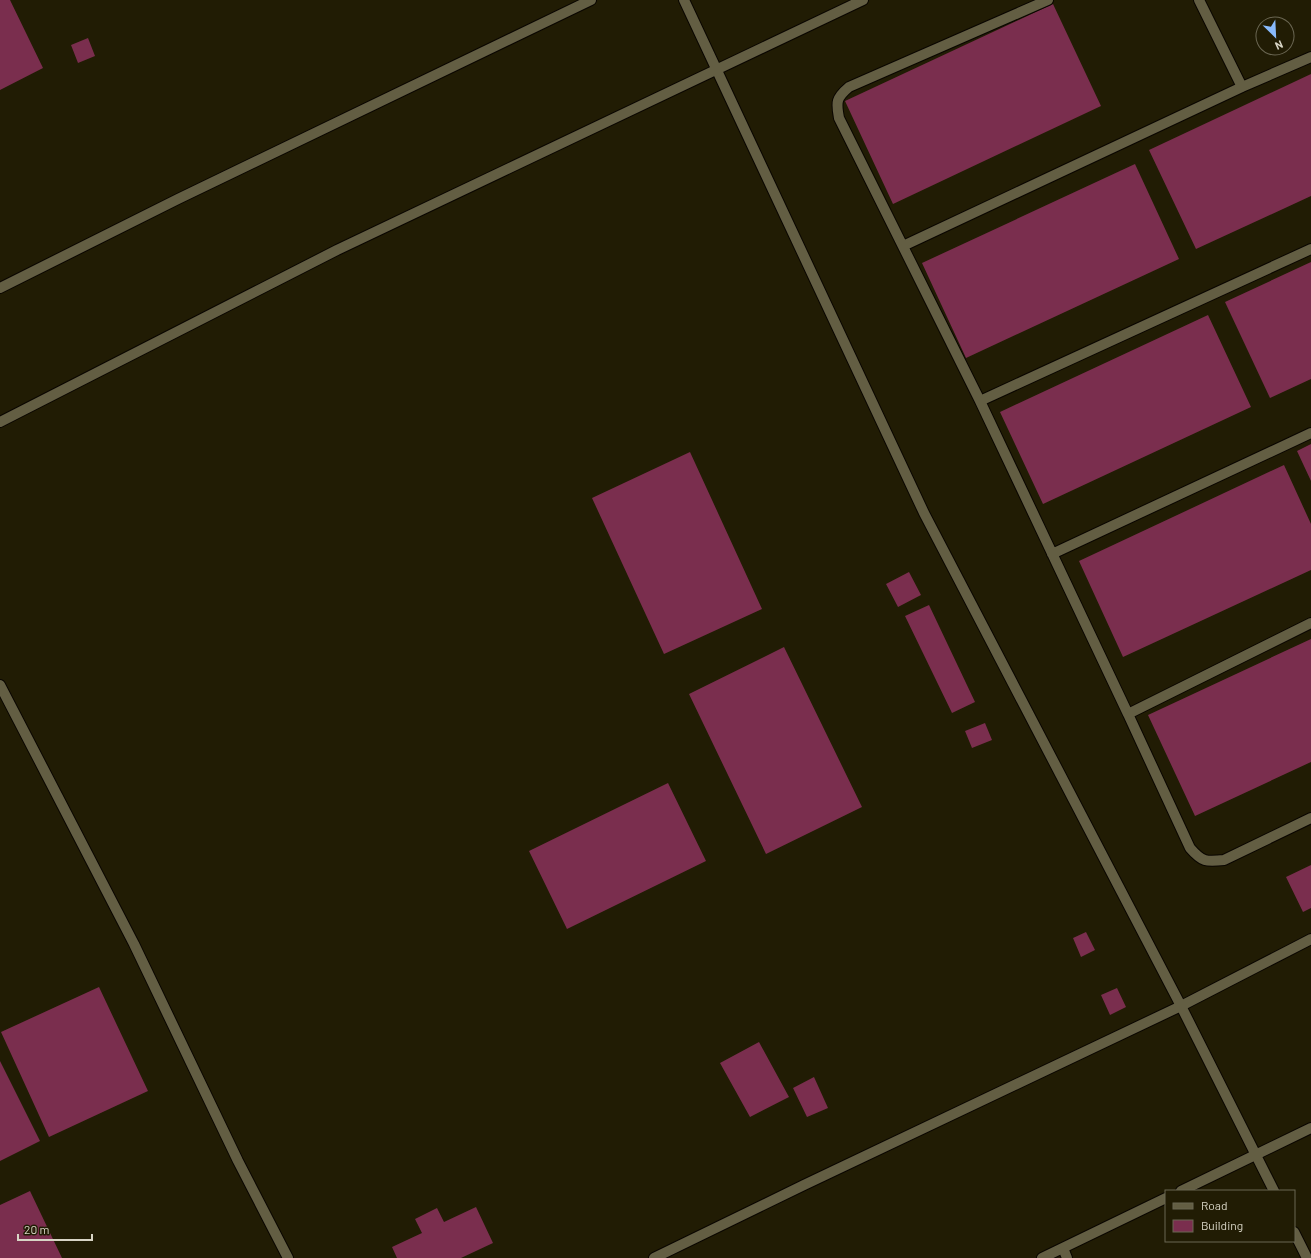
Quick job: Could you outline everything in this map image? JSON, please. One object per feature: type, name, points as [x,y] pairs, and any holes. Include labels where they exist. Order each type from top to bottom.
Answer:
[{"type":"street","points":[[0,288],[178,199],[591,0]]},
{"type":"street","points":[[684,0],[924,514],[1181,1006],[1274,1190]]},
{"type":"street","points":[[0,422],[337,250],[863,0]]},
{"type":"street","points":[[1048,0],[849,87],[840,94],[836,105],[839,118],[980,402],[1190,848],[1198,857],[1209,862],[1224,860],[1311,818]]},
{"type":"street","points":[[1199,0],[1242,87]]},
{"type":"street","points":[[903,246],[1242,87],[1311,57]]},
{"type":"street","points":[[980,402],[1311,249]]},
{"type":"street","points":[[1052,554],[1311,433]]},
{"type":"street","points":[[1128,714],[1311,622]]},
{"type":"street","points":[[0,685],[134,944],[238,1161],[288,1258]]},
{"type":"street","points":[[654,1258],[818,1178],[1181,1006],[1311,939]]},
{"type":"street","points":[[1182,1190],[1311,1128]]},
{"type":"street","points":[[1042,1258],[1165,1198]]},
{"type":"street","points":[[1295,1234],[1307,1258]]},
{"type":"street","points":[[1063,1248],[1067,1258]]},
{"type":"building","points":[[0,0],[10,0],[43,68],[0,90]]},
{"type":"building","points":[[1053,4],[1101,106],[893,204],[845,101]]},
{"type":"building","points":[[88,38],[95,56],[78,63],[71,45]]},
{"type":"building","points":[[1311,74],[1311,196],[1196,249],[1149,150]]},
{"type":"building","points":[[1135,164],[1179,259],[966,358],[922,263]]},
{"type":"building","points":[[1311,262],[1311,379],[1270,398],[1225,302]]},
{"type":"building","points":[[1208,315],[1251,407],[1043,504],[1000,412]]},
{"type":"building","points":[[1311,444],[1311,481],[1297,451]]},
{"type":"building","points":[[690,452],[762,609],[664,654],[592,498]]},
{"type":"building","points":[[1284,465],[1311,524],[1311,570],[1123,657],[1079,561]]},
{"type":"building","points":[[909,572],[921,595],[898,607],[886,584]]},
{"type":"building","points":[[929,605],[975,702],[952,713],[905,616]]},
{"type":"building","points":[[1311,639],[1311,762],[1195,816],[1148,715]]},
{"type":"building","points":[[784,647],[862,807],[766,854],[689,694]]},
{"type":"building","points":[[985,723],[992,740],[972,748],[965,731]]},
{"type":"building","points":[[668,783],[706,861],[567,929],[529,851]]},
{"type":"building","points":[[1311,865],[1311,908],[1303,912],[1286,877]]},
{"type":"building","points":[[1086,932],[1095,950],[1081,957],[1073,938]]},
{"type":"building","points":[[99,987],[148,1091],[49,1137],[1,1032]]},
{"type":"building","points":[[1117,988],[1126,1007],[1110,1015],[1101,995]]},
{"type":"building","points":[[759,1042],[789,1097],[750,1117],[720,1063]]},
{"type":"building","points":[[0,1061],[40,1141],[0,1161]]},
{"type":"building","points":[[814,1077],[828,1108],[807,1117],[793,1088]]},
{"type":"building","points":[[30,1191],[62,1258],[0,1258],[0,1205]]},
{"type":"building","points":[[476,1207],[493,1243],[461,1258],[397,1258],[392,1247],[422,1233],[415,1219],[437,1208],[444,1222]]}]
